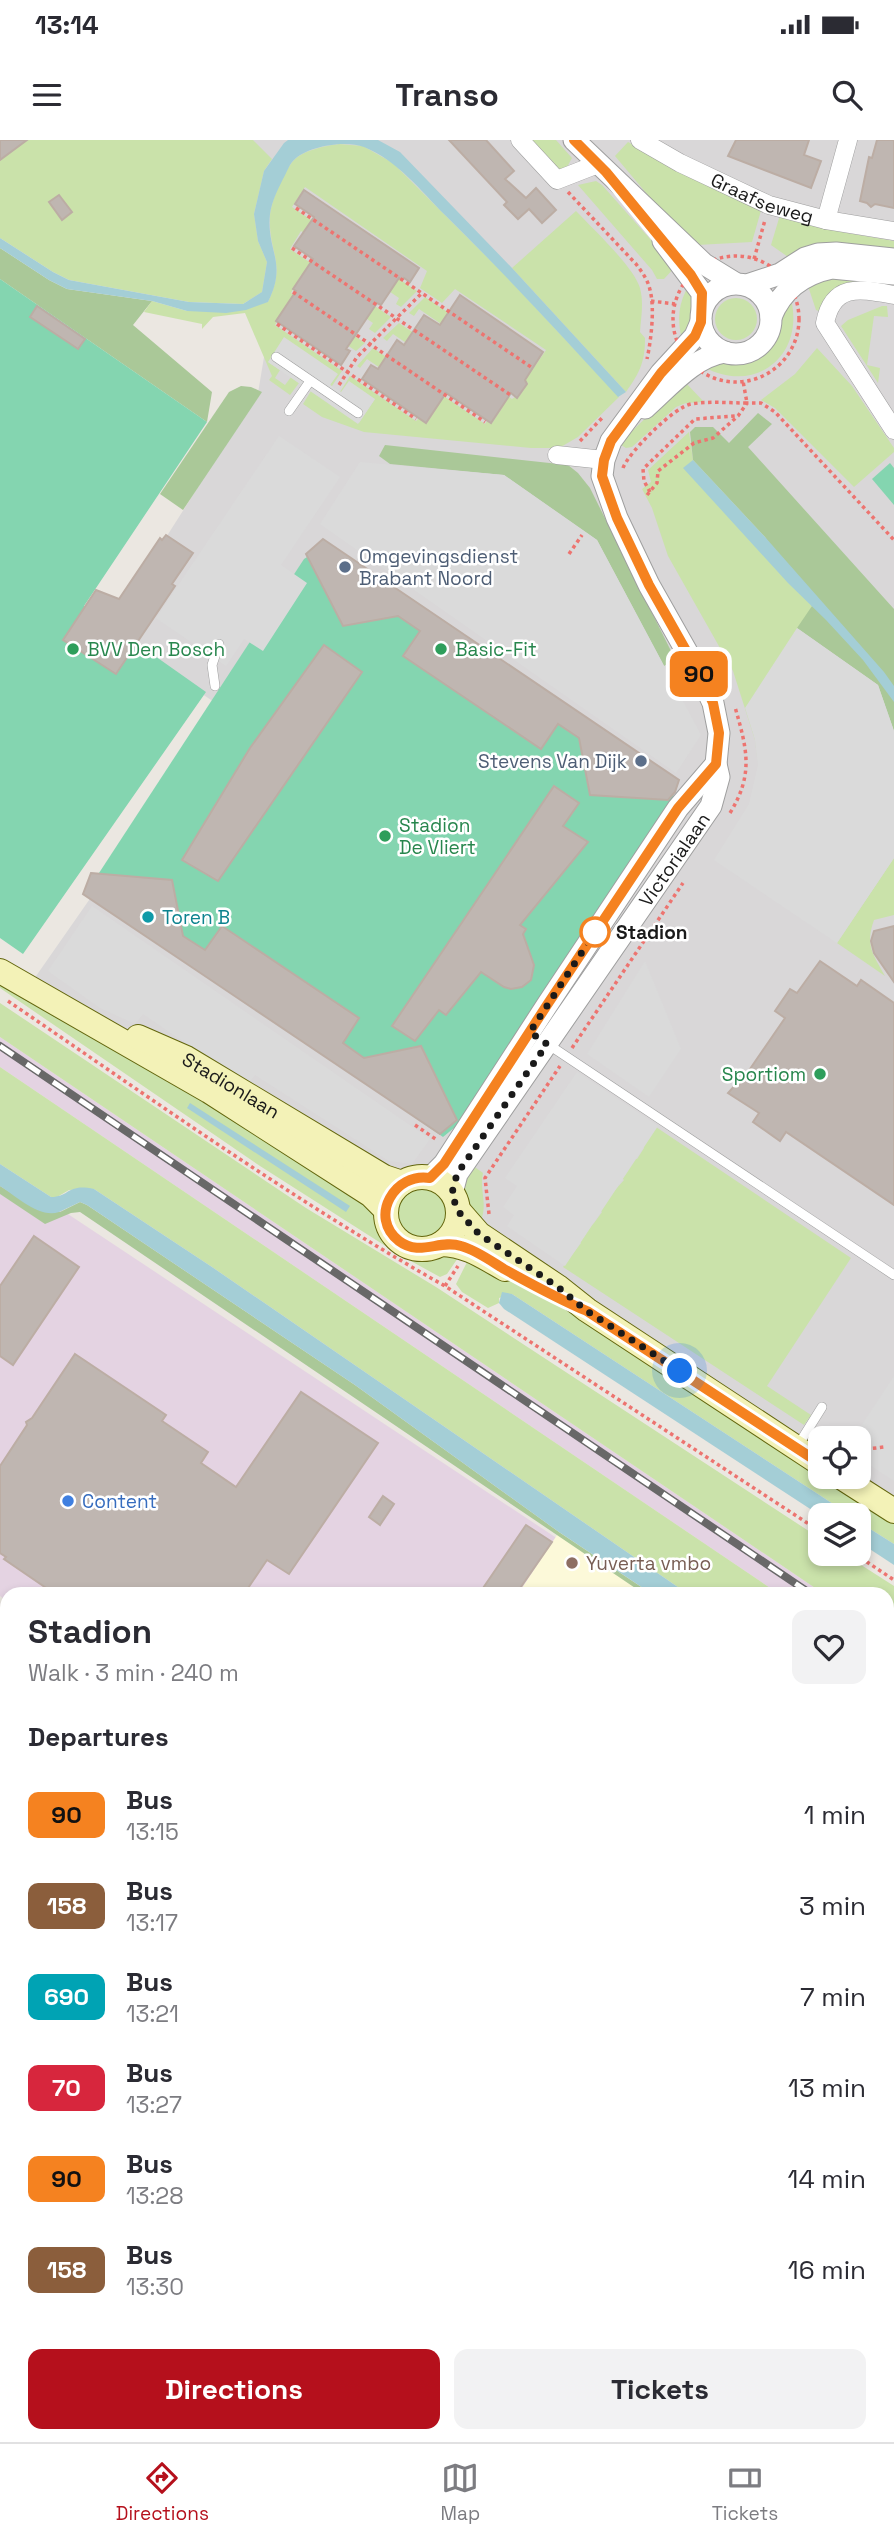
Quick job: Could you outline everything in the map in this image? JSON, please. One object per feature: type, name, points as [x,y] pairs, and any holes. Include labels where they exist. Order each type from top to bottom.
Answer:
[{"type":"main road","name":"Stadionlaan","points":[[0,971],[257,1121],[370,1195],[386,1210]]},
{"type":"main road","name":"Stadionlaan","points":[[53,1001],[186,1058],[384,1177],[402,1183]]},
{"type":"main road","points":[[455,1202],[456,1223],[450,1235],[440,1244],[419,1249],[398,1240],[391,1231],[386,1210],[394,1190],[402,1183],[416,1177],[430,1178],[446,1186],[479,1234],[558,1287],[587,1311],[808,1455]]},
{"type":"main road","points":[[440,1244],[459,1245],[470,1249],[552,1296],[587,1311]]},
{"type":"main road","points":[[860,1489],[894,1511]]},
{"type":"street","points":[[520,140],[557,180],[602,168]]},
{"type":"street","points":[[574,140],[704,264],[764,298],[771,317]]},
{"type":"street","name":"Graafseweg","points":[[640,140],[680,163],[769,205],[826,220],[894,231]]},
{"type":"street","points":[[826,220],[848,140]]},
{"type":"street","points":[[602,168],[691,275],[702,293],[701,315],[708,341],[725,352]]},
{"type":"street","points":[[688,358],[707,298],[715,290],[780,274],[804,258],[818,254],[836,253],[894,259]]},
{"type":"street","points":[[557,455],[604,460],[614,421],[688,358],[745,352],[757,346],[766,336],[777,300],[790,287],[812,274],[832,268],[888,284]]},
{"type":"street","points":[[888,284],[849,291],[838,297],[828,307],[825,323],[894,430]]},
{"type":"street","name":"Victorialaan","points":[[455,1202],[457,1174],[538,1038],[678,808],[716,764],[719,733],[713,703],[649,585],[617,518],[604,486],[604,460]]},
{"type":"street","name":"Victorialaan","points":[[430,1178],[444,1164],[538,1038]]},
{"type":"lane","points":[[276,357],[358,413]]},
{"type":"lane","points":[[289,411],[310,381]]},
{"type":"lane","points":[[215,686],[212,665],[219,644]]},
{"type":"lane","points":[[538,1038],[894,1275]]},
{"type":"lane","points":[[797,1448],[822,1407]]},
{"type":"path","points":[[557,180],[636,264],[651,290],[650,346],[645,371]]},
{"type":"path","points":[[754,259],[769,205]]},
{"type":"path","points":[[296,208],[531,367]]},
{"type":"path","points":[[292,248],[512,396]]},
{"type":"path","points":[[293,292],[485,422]]},
{"type":"path","points":[[332,395],[357,358],[422,293]]},
{"type":"path","points":[[651,301],[675,304]]},
{"type":"path","points":[[688,358],[716,379],[743,381],[760,377],[781,361],[795,339],[799,322]]},
{"type":"path","points":[[277,324],[416,419]]},
{"type":"path","points":[[738,416],[695,419],[643,469],[642,476],[649,493],[657,483],[658,471],[669,458],[694,443],[713,438],[738,416],[747,403],[743,381]]},
{"type":"path","points":[[622,476],[630,455],[677,410],[689,404],[761,402],[775,412],[894,540]]},
{"type":"path","points":[[593,428],[614,421]]},
{"type":"path","points":[[569,554],[582,535]]},
{"type":"path","points":[[725,821],[741,792],[748,759]]},
{"type":"path","points":[[488,1221],[485,1178],[687,877]]},
{"type":"path","points":[[0,996],[323,1213],[445,1286],[808,1523]]},
{"type":"path","points":[[871,1449],[884,1447]]},
{"type":"path","points":[[871,1565],[894,1580]]},
{"type":"shaded area","points":[[0,140],[894,140],[894,1529],[871,1514],[871,1503],[853,1503],[831,1489],[871,1489],[871,1426],[808,1426],[808,1474],[34,979],[223,708],[107,630],[258,393],[272,309],[0,212]]},
{"type":"shaded area","points":[[284,337],[338,374],[330,385],[341,392],[349,381],[375,399],[358,424],[268,362]]},
{"type":"shaded area","points":[[279,436],[340,477],[281,565],[307,583],[263,651],[244,639],[226,666],[156,618]]},
{"type":"shaded area","points":[[360,462],[504,475],[597,540],[701,735],[676,773],[320,524]]},
{"type":"shaded area","points":[[797,628],[878,685],[894,731],[894,858],[837,943],[714,860],[749,804],[758,765],[755,740],[745,708]]},
{"type":"shaded area","points":[[92,906],[430,1139],[412,1164],[389,1161],[255,1075],[247,1085],[143,1014],[135,1024],[100,1008],[48,971]]},
{"type":"shaded area","points":[[645,961],[681,1049],[649,1097],[587,1054]]},
{"type":"shaded area","points":[[0,1037],[814,1587],[769,1587],[0,1067]]},
{"type":"shaded area","points":[[577,1072],[658,1126],[565,1266],[507,1226],[514,1215],[503,1207],[517,1186],[505,1178]]},
{"type":"shaded area","points":[[0,1169],[630,1587],[0,1587]]},
{"type":"shaded area","points":[[894,1376],[894,1481],[871,1466],[871,1426],[861,1426]]},
{"type":"shaded area","name":"Yuverta vmbo","points":[[559,1532],[642,1587],[523,1587]]},
{"type":"green space","points":[[0,140],[253,140],[272,159],[264,171],[254,214],[258,241],[267,262],[262,292],[243,304],[189,302],[69,280],[53,272],[0,238]]},
{"type":"green space","points":[[528,140],[556,140],[572,158],[567,167],[555,169]]},
{"type":"green space","points":[[628,142],[678,170],[762,207],[752,242],[697,245],[652,200],[615,156]]},
{"type":"green space","points":[[339,144],[363,146],[393,163],[505,275],[619,397],[578,437],[559,448],[531,448],[364,432],[322,417],[303,404],[311,391],[359,423],[375,399],[340,392],[350,376],[416,421],[419,418],[427,423],[437,407],[367,359],[360,368],[357,366],[373,348],[485,424],[487,421],[492,423],[502,408],[393,334],[387,341],[383,338],[399,323],[512,399],[518,398],[528,383],[419,309],[414,316],[409,313],[425,297],[533,369],[546,350],[455,289],[442,303],[420,288],[427,271],[305,187],[292,207],[417,291],[401,307],[396,304],[399,298],[301,231],[290,249],[391,317],[375,333],[369,329],[373,323],[301,275],[291,293],[365,343],[356,351],[287,305],[275,325],[342,371],[332,386],[330,385],[337,374],[268,362],[280,370],[275,378],[285,385],[291,377],[299,383],[290,395],[269,380],[272,376],[245,313],[213,317],[202,329],[202,324],[144,312],[152,301],[187,311],[268,302],[276,277],[270,216],[278,187],[297,157],[314,149]]},
{"type":"green space","points":[[596,181],[675,267],[664,279],[657,279],[578,185]]},
{"type":"green space","points":[[576,211],[621,259],[640,288],[640,332],[645,338],[644,354],[638,372],[626,392],[512,268]]},
{"type":"green space","points":[[780,215],[838,227],[842,232],[894,241],[894,254],[791,259],[771,245]]},
{"type":"green space","points":[[0,248],[67,289],[152,301],[133,325],[212,392],[207,422],[0,279]]},
{"type":"green space","points":[[869,275],[876,283],[843,286],[819,311],[816,310],[807,283],[815,279]]},
{"type":"green space","name":"BVV Den Bosch","points":[[0,279],[207,422],[84,606],[206,692],[23,954],[0,938]]},
{"type":"green space","points":[[689,285],[691,313],[682,340],[680,312]]},
{"type":"green space","points":[[736,298],[751,304],[757,319],[751,334],[736,340],[721,334],[715,319],[721,304]]},
{"type":"green space","points":[[791,299],[793,319],[790,338],[783,353],[772,365],[758,373],[741,376],[723,374],[704,367],[719,361],[754,358],[766,350],[774,341],[781,312]]},
{"type":"green space","points":[[887,306],[888,317],[874,316],[867,365],[880,368],[878,383],[841,326],[848,320]]},
{"type":"green space","points":[[817,348],[852,386],[894,448],[894,452],[854,487],[775,408],[761,400],[795,374]]},
{"type":"green space","points":[[684,381],[704,402],[686,403],[676,407],[632,447],[621,445],[628,435]]},
{"type":"green space","points":[[241,386],[262,392],[183,510],[160,494],[229,392]]},
{"type":"green space","points":[[758,413],[772,424],[748,447],[894,609],[894,731],[878,685],[797,628],[812,606],[765,537],[693,460],[690,432],[695,427],[713,427],[729,443]]},
{"type":"green space","points":[[689,432],[693,460],[765,537],[812,606],[752,712],[758,765],[755,740],[733,671],[668,556],[652,508],[642,489],[651,482],[648,470]]},
{"type":"green space","points":[[385,445],[568,465],[590,488],[675,659],[664,666],[597,540],[504,475],[390,464],[379,456]]},
{"type":"green space","points":[[890,463],[894,468],[894,505],[872,479]]},
{"type":"green space","name":"Stadion De Vliert","points":[[329,543],[679,780],[672,799],[460,1123],[443,1137],[93,893],[99,873],[304,559]]},
{"type":"green space","points":[[894,858],[894,915],[874,920],[870,936],[874,955],[885,976],[837,943]]},
{"type":"green space","points":[[0,983],[207,1097],[375,1209],[383,1236],[401,1255],[420,1259],[460,1255],[447,1274],[440,1277],[398,1254],[260,1166],[0,988]]},
{"type":"green space","points":[[0,1003],[306,1208],[436,1287],[808,1530],[808,1566],[863,1566],[894,1586],[814,1587],[0,1037]]},
{"type":"green space","points":[[0,1067],[769,1587],[678,1587],[94,1189],[69,1190],[57,1197],[51,1197],[0,1164]]},
{"type":"green space","points":[[656,1127],[851,1258],[767,1386],[811,1415],[804,1425],[563,1267],[581,1243],[576,1239],[602,1212],[598,1209],[624,1180],[619,1175],[632,1157],[637,1159],[644,1148],[640,1143]]},
{"type":"green space","points":[[472,1165],[483,1173],[484,1206],[478,1226],[467,1210],[463,1197]]},
{"type":"green space","points":[[0,1186],[39,1210],[60,1212],[80,1202],[87,1205],[355,1385],[559,1532],[642,1587],[634,1587],[80,1212],[45,1224],[0,1194]]},
{"type":"green space","points":[[421,1188],[439,1195],[446,1213],[439,1231],[421,1238],[403,1231],[396,1213],[403,1195]]},
{"type":"green space","points":[[470,1256],[591,1324],[808,1466],[808,1488],[512,1294],[499,1298],[499,1303],[488,1308],[462,1292],[456,1284]]},
{"type":"green space","points":[[810,1489],[844,1489],[865,1503],[832,1503]]},
{"type":"green space","points":[[871,1507],[894,1522],[894,1544],[871,1530]]},
{"type":"water","points":[[288,140],[378,140],[400,152],[626,392],[618,397],[408,177],[376,153],[356,145],[337,144],[317,148],[299,156],[292,163],[275,196],[270,214],[276,266],[274,288],[268,302],[246,310],[226,313],[187,311],[152,301],[67,289],[0,248],[0,238],[69,280],[189,302],[243,304],[262,292],[267,262],[258,241],[254,214],[264,171]]},
{"type":"water","points":[[693,460],[884,672],[894,686],[894,702],[863,660],[683,468]]},
{"type":"water","points":[[190,1103],[350,1206],[346,1212],[187,1108]]},
{"type":"water","points":[[0,1164],[51,1197],[79,1188],[94,1189],[678,1587],[642,1587],[559,1532],[355,1385],[87,1205],[80,1202],[59,1212],[44,1212],[28,1205],[0,1186]]},
{"type":"water","points":[[502,1292],[512,1294],[832,1503],[808,1503],[808,1508],[504,1309],[499,1303]]},
{"type":"water","points":[[871,1530],[894,1544],[894,1565],[871,1550]]},
{"type":"building","points":[[0,140],[27,140],[0,160]]},
{"type":"building","points":[[449,140],[486,140],[514,171],[505,179],[526,198],[536,188],[556,210],[542,223],[529,209],[518,219],[504,205],[507,202]]},
{"type":"building","points":[[736,140],[809,140],[804,155],[821,161],[811,188],[728,156]]},
{"type":"building","points":[[877,140],[894,140],[894,208],[875,204],[871,207],[860,201],[869,157],[872,158]]},
{"type":"building","points":[[304,190],[419,268],[410,282],[399,278],[381,305],[377,303],[346,349],[350,351],[341,365],[276,321],[313,259],[294,246],[314,217],[295,204]]},
{"type":"building","points":[[59,195],[72,212],[62,220],[49,202]]},
{"type":"building","points":[[460,295],[543,352],[517,398],[511,393],[491,423],[446,393],[426,423],[362,379],[371,365],[378,369],[397,340],[404,345],[424,315],[440,325]]},
{"type":"building","points":[[37,306],[85,339],[78,349],[30,317]]},
{"type":"building","points":[[166,535],[193,553],[172,584],[175,586],[116,674],[63,640],[96,590],[119,599],[160,538],[162,540]]},
{"type":"building","points":[[323,539],[679,780],[675,792],[668,800],[590,795],[579,738],[558,724],[541,749],[403,656],[420,631],[398,616],[343,626],[306,554]]},
{"type":"building","points":[[324,645],[362,672],[218,881],[182,860],[250,748]]},
{"type":"building","points":[[554,786],[579,803],[563,826],[588,842],[520,925],[526,929],[523,934],[534,965],[531,980],[522,987],[511,989],[481,972],[446,1015],[439,1010],[415,1041],[392,1026]]},
{"type":"building","points":[[91,873],[172,880],[183,936],[205,950],[222,926],[359,1018],[343,1043],[364,1058],[421,1046],[457,1120],[440,1134],[83,894]]},
{"type":"building","points":[[894,926],[894,982],[874,953],[871,941],[874,931]]},
{"type":"building","name":"Sportiom","points":[[820,961],[857,986],[861,980],[894,1003],[894,1205],[786,1132],[780,1141],[753,1122],[759,1113],[728,1093],[737,1083],[739,1085],[785,1018],[775,1011],[790,989],[797,993]]},
{"type":"building","points":[[34,1236],[79,1267],[13,1365],[0,1356],[0,1286]]},
{"type":"building","points":[[75,1354],[166,1415],[162,1421],[208,1452],[201,1463],[236,1487],[301,1392],[378,1443],[289,1574],[267,1560],[249,1587],[45,1587],[4,1559],[6,1557],[0,1553],[0,1466],[27,1425],[26,1422],[32,1418]]},
{"type":"building","points":[[383,1496],[394,1504],[380,1525],[369,1517]]},
{"type":"building","points":[[526,1525],[552,1542],[521,1587],[484,1587]]},
{"type":"railway","points":[[0,1046],[801,1587]]},
{"type":"bus line","name":"90","points":[[574,140],[606,172],[691,275],[702,293],[701,322],[695,336],[661,373],[611,441],[602,476],[607,495],[649,585],[713,703],[719,733],[716,764],[678,808],[444,1164],[430,1178],[408,1179],[394,1190],[388,1199],[387,1221],[398,1240],[408,1246],[419,1249],[440,1244],[459,1245],[552,1296],[587,1311],[808,1456]]},
{"type":"place","name":"Omgevingsdienst Brabant Noord","points":[[345,567]]},
{"type":"place","name":"BVV Den Bosch","points":[[73,649]]},
{"type":"place","name":"Basic-Fit","points":[[441,649]]},
{"type":"place","name":"Stevens Van Dijk","points":[[641,761]]},
{"type":"place","name":"Stadion De Vliert","points":[[385,836]]},
{"type":"place","name":"Toren B","points":[[148,917]]},
{"type":"place","name":"Stadion","points":[[595,932]]},
{"type":"place","name":"Sportiom","points":[[820,1074]]},
{"type":"place","name":"Content","points":[[68,1501]]},
{"type":"place","name":"Yuverta vmbo","points":[[572,1563]]},
{"type":"route","points":[[595,932],[530,1032],[547,1044],[457,1174],[452,1193],[457,1210],[479,1234],[558,1287],[587,1311],[680,1371]]}]
